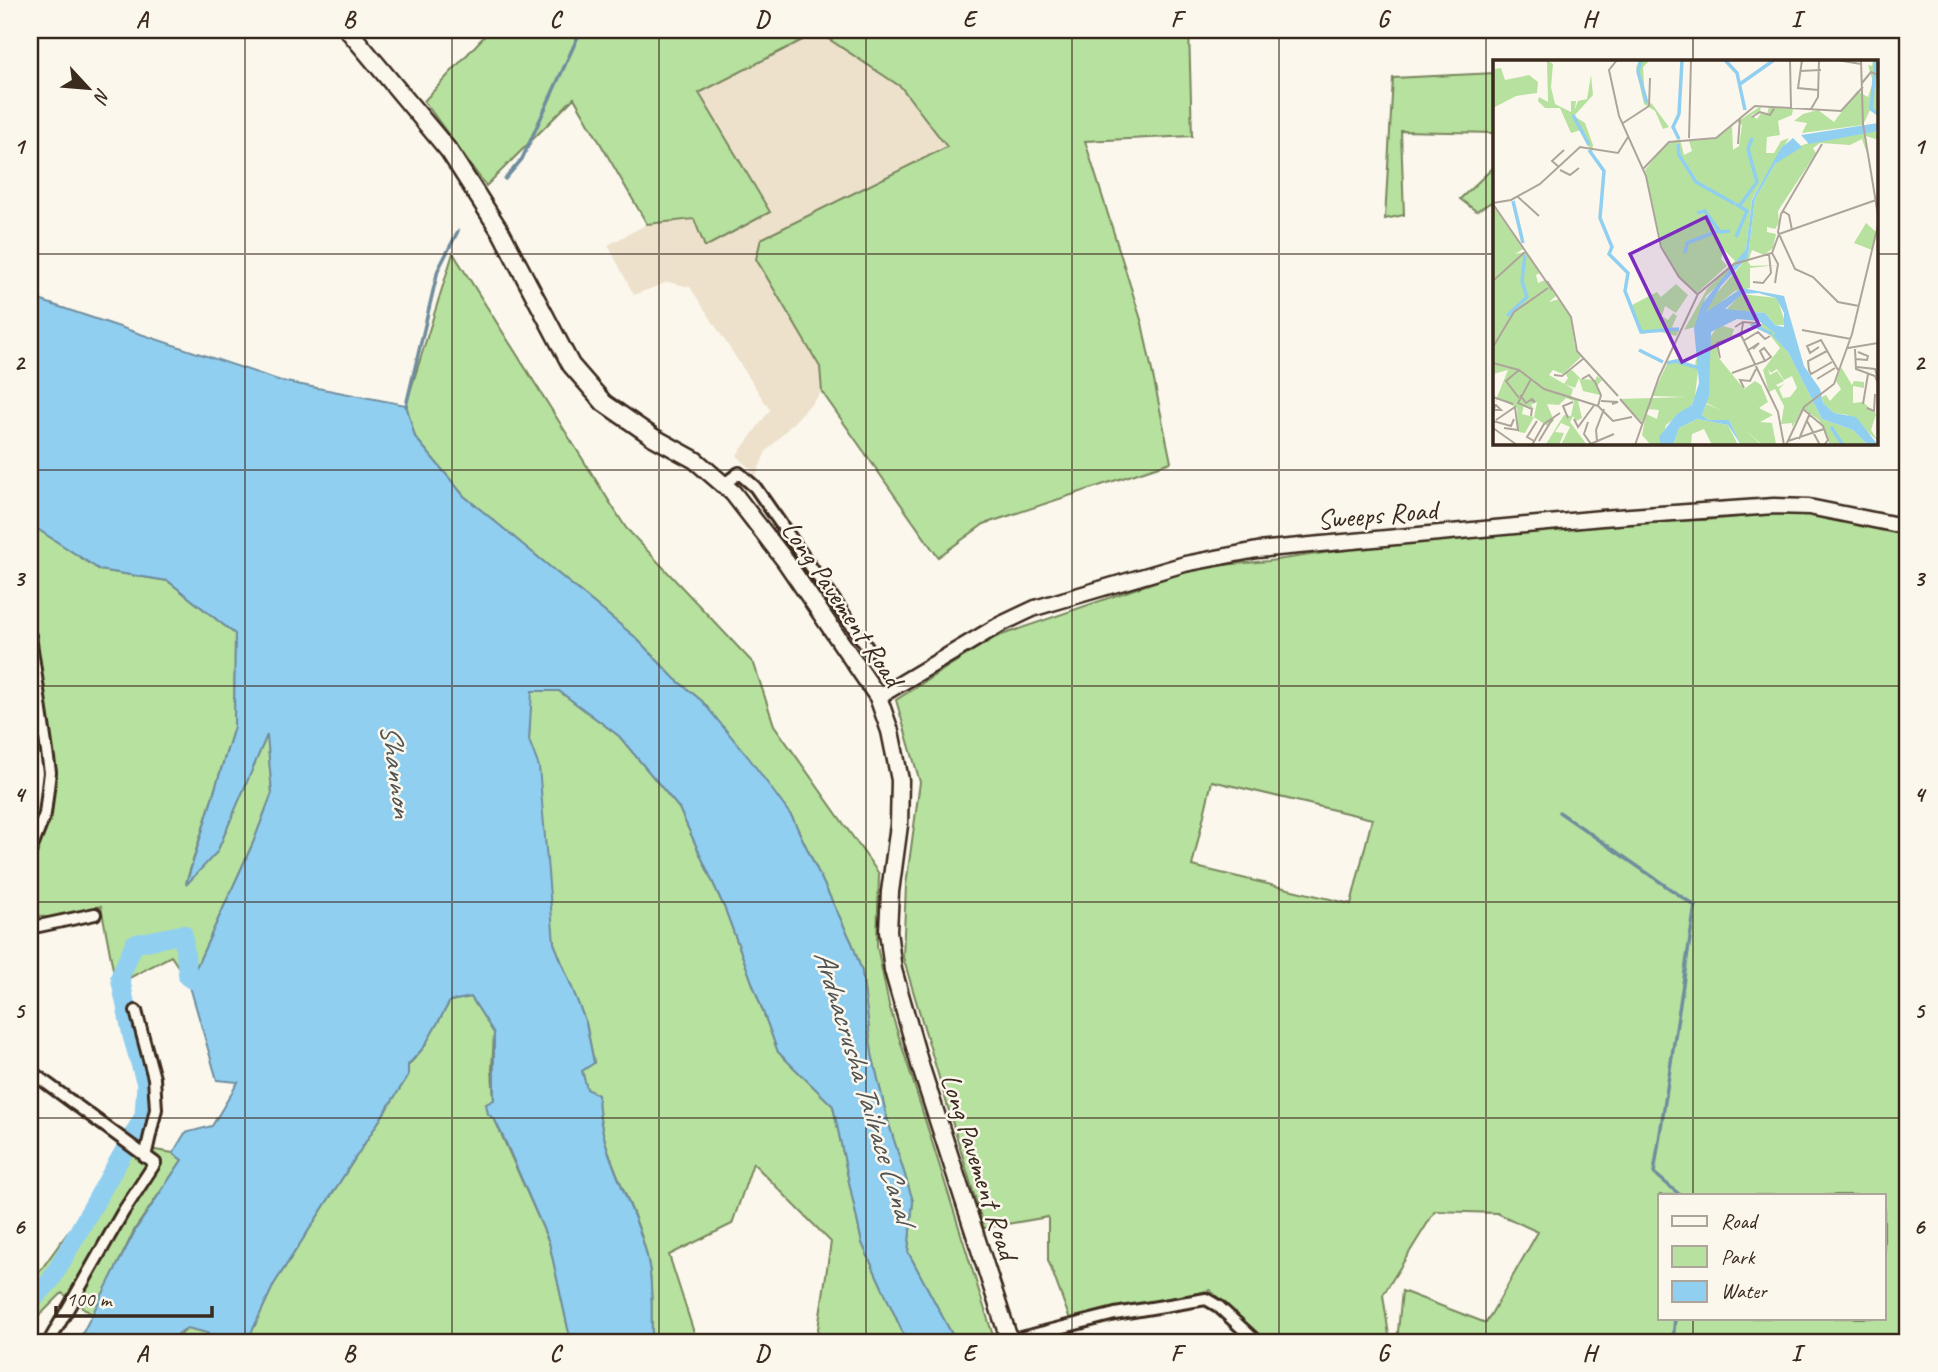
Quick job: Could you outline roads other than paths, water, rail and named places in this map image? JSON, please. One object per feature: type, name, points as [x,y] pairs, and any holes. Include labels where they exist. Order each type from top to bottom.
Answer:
[{"type":"main road","name":"Long Pavement Road","points":[[348,30],[449,151],[502,234],[571,365],[604,402],[653,437],[695,460],[723,485],[764,532],[878,697],[890,731],[900,780],[899,825],[888,931],[893,970],[921,1068],[1009,1342]]},
{"type":"street","points":[[723,485],[738,472],[755,487],[869,650]]},
{"type":"street","name":"Sweeps Road","points":[[878,697],[999,625],[1035,608],[1185,564],[1257,550],[1602,518],[1774,506],[1809,507],[1908,527]]},
{"type":"street","points":[[30,636],[36,721],[50,772],[45,814],[31,845]]},
{"type":"street","points":[[30,921],[39,926],[95,914]]},
{"type":"street","points":[[136,1012],[144,1030],[155,1088],[156,1109],[145,1157]]},
{"type":"street","points":[[30,1071],[114,1136],[155,1163],[123,1212],[50,1340]]},
{"type":"street","points":[[1009,1342],[1115,1314],[1206,1299],[1218,1306],[1257,1342]]},
{"type":"water","points":[[30,297],[281,381],[406,405],[415,437],[464,496],[635,637],[675,679],[702,701],[749,758],[792,817],[852,943],[862,972],[872,1054],[887,1118],[913,1201],[908,1252],[956,1342],[907,1342],[862,1243],[833,1106],[778,1052],[725,909],[679,808],[619,736],[559,691],[532,691],[529,740],[539,767],[554,943],[586,1023],[594,1063],[582,1071],[587,1089],[598,1095],[604,1139],[644,1244],[650,1275],[652,1342],[571,1342],[549,1242],[506,1143],[495,1120],[488,1114],[486,1104],[494,1100],[494,1033],[471,997],[450,1001],[424,1047],[408,1065],[408,1076],[274,1284],[247,1342],[206,1342],[208,1333],[187,1328],[179,1333],[174,1342],[78,1342],[136,1229],[182,1160],[173,1153],[185,1133],[212,1126],[238,1082],[217,1080],[189,983],[253,843],[272,793],[267,735],[217,852],[186,885],[234,727],[235,634],[168,581],[100,570],[30,524]]},
{"type":"waterway","points":[[505,179],[522,159],[581,30]]},
{"type":"waterway","points":[[406,406],[438,270],[458,231]]},
{"type":"waterway","points":[[1559,812],[1695,906],[1654,1173],[1679,1194]]},
{"type":"waterway","points":[[30,1303],[51,1280],[144,1116],[146,1084],[132,1036],[120,977],[134,944],[183,934],[188,977],[214,989]]},
{"type":"waterway","points":[[1673,1342],[1675,1320]]},
{"type":"water label","name":"Shannon","points":[[397,770]]},
{"type":"water label","name":"Ardnacrusha Tailrace Canal","points":[[865,1086]]}]
